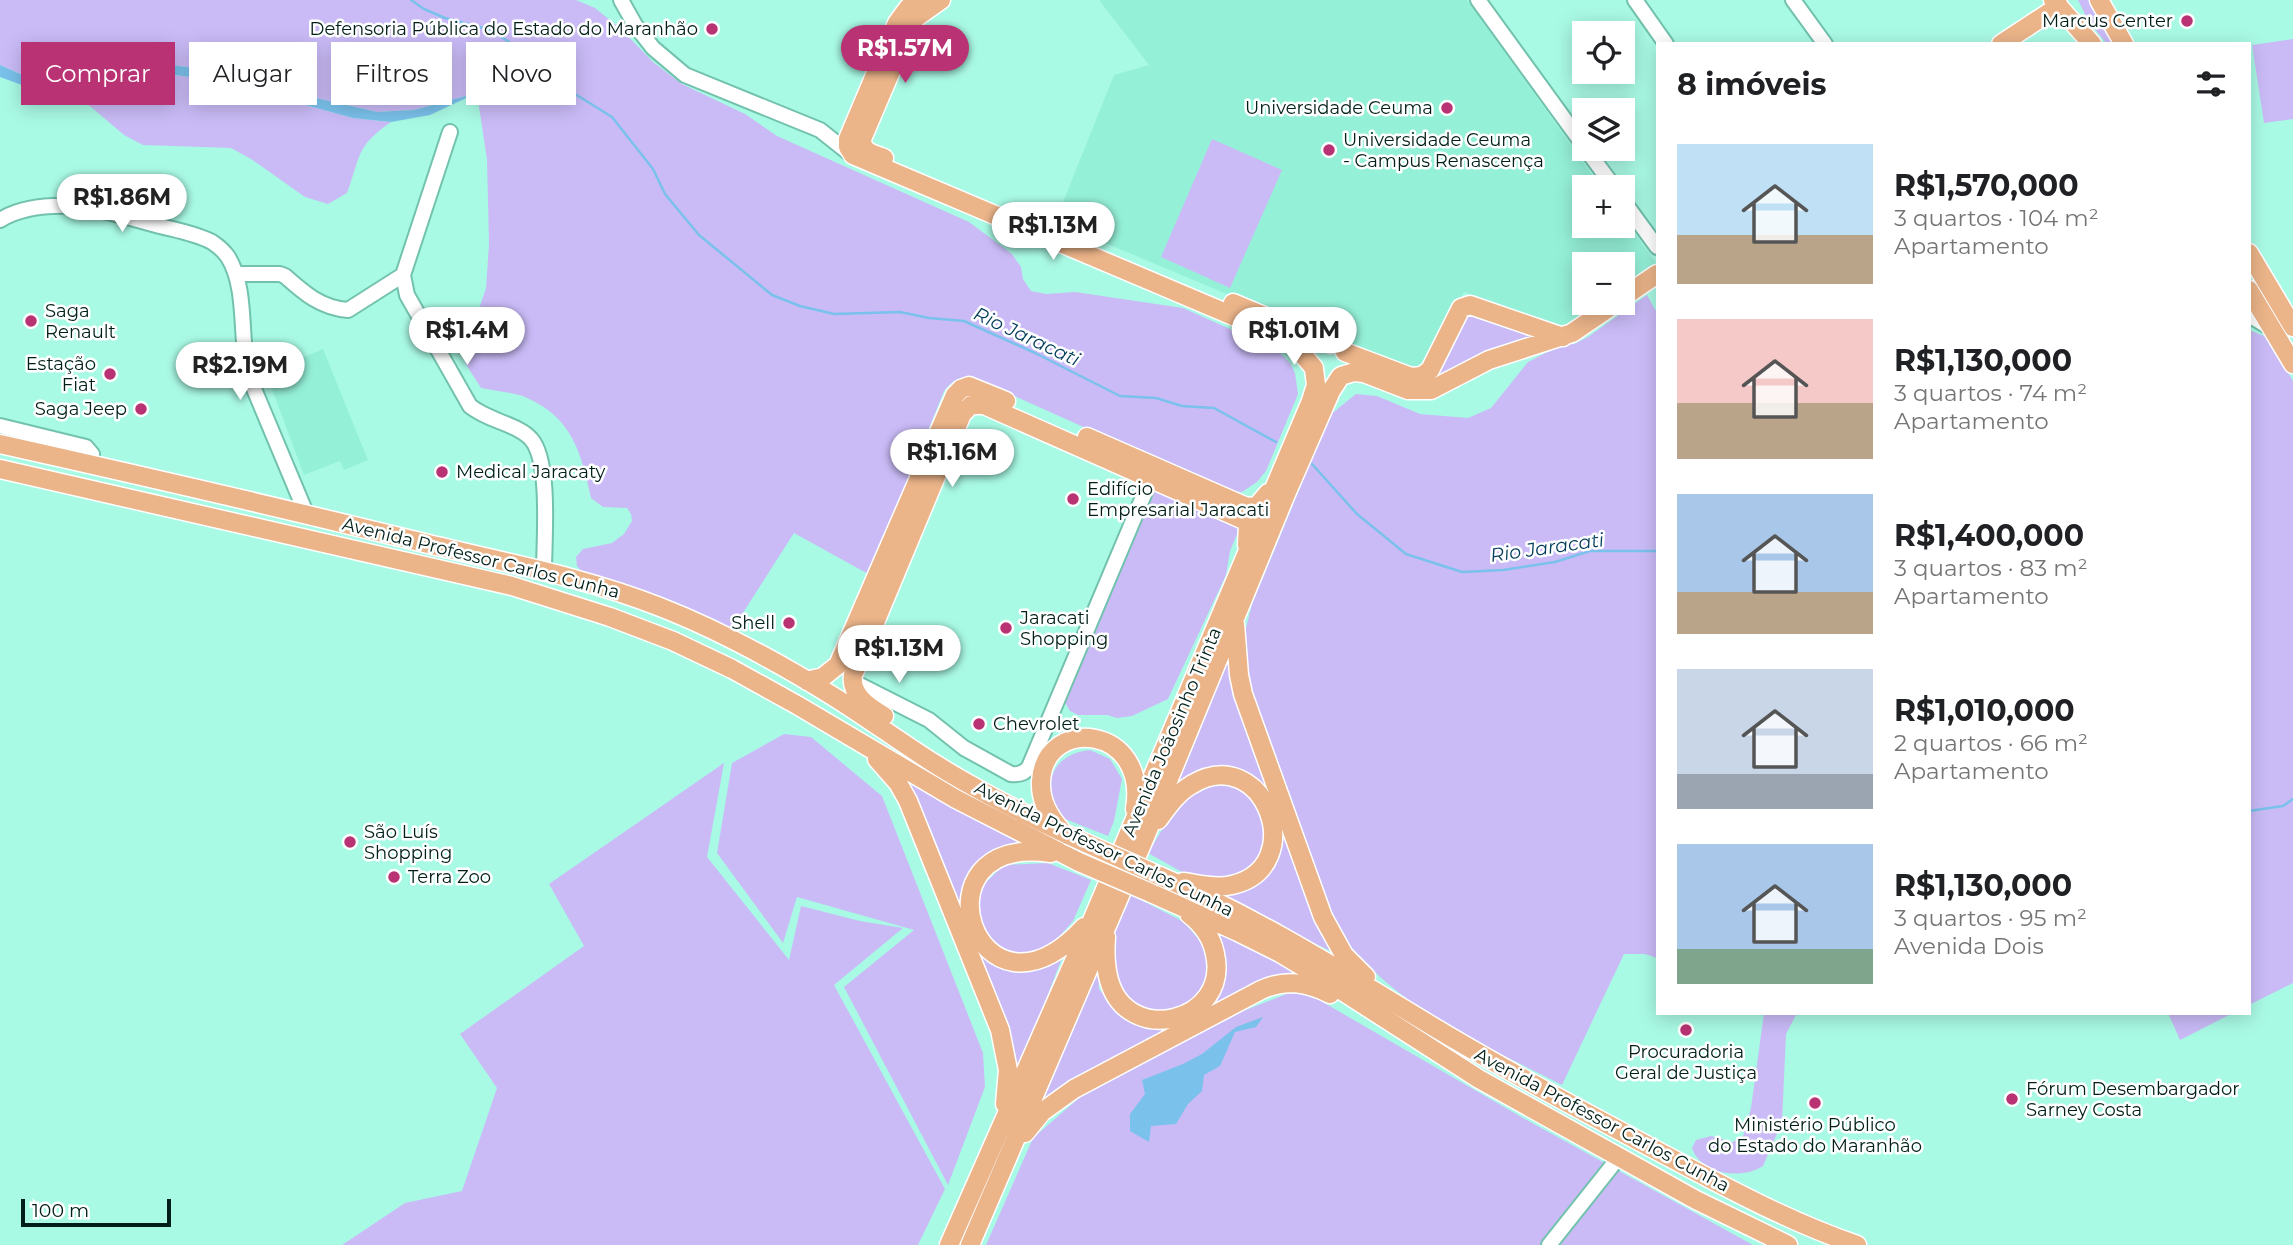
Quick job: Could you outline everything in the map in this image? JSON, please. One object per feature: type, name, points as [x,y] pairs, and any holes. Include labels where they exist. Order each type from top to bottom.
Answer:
[{"type":"main road","points":[[860,154],[862,139],[903,40],[914,20],[941,0]]},
{"type":"main road","points":[[2099,0],[2123,42]]},
{"type":"main road","points":[[2004,42],[2058,2],[2090,42]]},
{"type":"main road","points":[[910,3],[892,32],[847,144],[860,154],[1278,335],[1297,348],[1318,375],[1325,379],[1354,372],[1364,373],[1408,390],[1424,392],[1437,388],[1489,360],[1563,337],[1597,315]]},
{"type":"main road","points":[[860,154],[1411,377],[1422,376],[1430,370],[1461,308],[1470,304],[1563,337]]},
{"type":"main road","points":[[2251,256],[2293,327]]},
{"type":"main road","points":[[1635,289],[1656,275]]},
{"type":"main road","points":[[2251,293],[2293,364]]},
{"type":"main road","points":[[1314,369],[1314,354],[1321,346],[1338,348],[1348,363],[1341,377]]},
{"type":"main road","name":"Avenida Joãosinho Trinta","points":[[970,1245],[1007,1159],[1101,920],[1126,839],[1314,393],[1314,369]]},
{"type":"main road","name":"Avenida Joãosinho Trinta","points":[[949,1245],[1101,920],[1145,837],[1331,391],[1341,377]]},
{"type":"main road","points":[[972,786],[931,748],[878,713],[858,695],[852,681],[951,402],[958,391],[969,386],[1247,507],[1257,506],[1277,482]]},
{"type":"main road","points":[[807,681],[823,677],[838,665],[962,414],[968,407],[976,404],[984,405],[1246,521],[1246,555]]},
{"type":"main road","name":"Avenida Professor Carlos Cunha","points":[[0,444],[306,513],[544,571],[662,608],[717,633],[807,681],[936,764],[1015,810],[1260,925],[1555,1096],[1717,1183],[1808,1227],[1857,1245]]},
{"type":"main road","name":"Avenida Professor Carlos Cunha","points":[[0,469],[512,586],[610,617],[673,641],[732,669],[956,799],[1074,859],[1280,953],[1479,1079],[1696,1200],[1788,1245]]},
{"type":"main road","points":[[1235,617],[1243,694],[1323,917],[1353,966],[1402,1008]]},
{"type":"main road","points":[[855,710],[878,713]]},
{"type":"main road","points":[[1068,835],[1051,818],[1044,804],[1041,776],[1045,763],[1053,752],[1069,741],[1090,737],[1117,748],[1133,771],[1136,797],[1126,839]]},
{"type":"main road","points":[[856,740],[885,767],[908,800],[1000,1030],[1008,1070],[1007,1097],[998,1136]]},
{"type":"main road","points":[[1145,837],[1180,794],[1204,779],[1222,776],[1247,783],[1259,792],[1267,805],[1272,819],[1272,845],[1263,864],[1246,880],[1224,887],[1166,879]]},
{"type":"main road","points":[[1074,859],[1048,852],[1022,851],[1004,856],[980,873],[970,892],[969,906],[975,931],[982,943],[995,954],[1016,961],[1034,962],[1062,948],[1101,920],[1108,979],[1121,1003],[1147,1019],[1172,1020],[1182,1017],[1205,1001],[1212,990],[1217,969],[1216,957],[1208,935],[1194,918],[1154,894]]},
{"type":"main road","points":[[1007,1159],[1036,1118],[1059,1098],[1271,985],[1291,982],[1310,985],[1401,1030]]},
{"type":"street","points":[[621,0],[635,25],[653,48],[685,75],[820,130],[860,154]]},
{"type":"street","points":[[1478,0],[1572,129]]},
{"type":"street","points":[[1635,0],[1665,42]]},
{"type":"street","points":[[1793,0],[1824,42]]},
{"type":"street","points":[[2058,2],[2081,42]]},
{"type":"street","points":[[450,132],[403,275],[407,295],[470,406],[480,414],[522,432],[536,447],[543,469],[544,571]]},
{"type":"street","points":[[0,220],[14,211],[46,206],[74,206],[123,216],[215,243],[228,256],[237,274],[248,377],[306,513]]},
{"type":"street","points":[[1635,217],[1656,246]]},
{"type":"street","points":[[237,274],[280,274],[310,298],[348,310],[403,275]]},
{"type":"street","points":[[2251,316],[2272,329]]},
{"type":"street","points":[[0,426],[86,447],[92,454],[91,464]]},
{"type":"street","points":[[852,681],[929,720],[964,748],[1011,774],[1022,774],[1027,769],[1151,478]]},
{"type":"street","points":[[1549,1245],[1619,1157]]},
{"type":"shaded area","points":[[0,0],[576,0],[595,8],[621,29],[653,62],[682,84],[745,114],[777,136],[969,222],[1012,254],[1031,291],[1046,294],[1075,292],[1183,308],[1277,350],[1290,363],[1295,373],[1298,394],[1266,471],[1257,482],[1242,492],[1226,491],[972,377],[959,379],[944,391],[870,575],[794,533],[730,633],[672,603],[581,571],[576,557],[583,549],[612,543],[624,534],[632,521],[631,514],[627,508],[603,507],[591,498],[578,451],[564,426],[554,415],[525,397],[481,388],[465,363],[472,330],[486,288],[489,244],[487,160],[479,105],[576,105],[576,42],[466,42],[466,96],[452,100],[452,42],[331,42],[331,101],[317,98],[317,42],[189,42],[189,67],[175,66],[175,42],[21,42],[21,74],[0,65]]},
{"type":"shaded area","name":"Universidade Ceuma - Campus Renascença","points":[[1099,0],[1467,0],[1572,147],[1572,161],[1582,161],[1592,175],[1572,175],[1572,238],[1635,238],[1635,234],[1656,265],[1635,278],[1635,252],[1572,252],[1572,315],[1581,315],[1563,327],[1464,292],[1428,366],[1413,372],[1055,222],[1114,75],[1149,65]]},
{"type":"shaded area","points":[[2078,0],[2092,0],[2114,42],[2105,42],[2089,22]]},
{"type":"shaded area","points":[[2293,39],[2293,119],[2264,123],[2252,45]]},
{"type":"shaded area","points":[[175,75],[189,77],[189,105],[306,105],[353,118],[391,122],[365,146],[347,193],[328,204],[305,197],[231,148],[143,145],[124,135],[88,105],[175,105]]},
{"type":"shaded area","points":[[346,105],[433,105],[414,110],[377,112]]},
{"type":"shaded area","points":[[1212,139],[1282,170],[1230,288],[1161,257]]},
{"type":"shaded area","points":[[1647,295],[1656,311],[1656,958],[1645,954],[1624,954],[1562,1085],[1474,1040],[1415,1004],[1388,984],[1344,937],[1328,903],[1250,686],[1243,658],[1245,632],[1252,604],[1330,415],[1356,394],[1377,396],[1420,414],[1468,418],[1491,408],[1528,362],[1561,345],[1574,344],[1619,315],[1635,315],[1635,304]]},
{"type":"shaded area","points":[[1465,312],[1539,335],[1428,384]]},
{"type":"shaded area","points":[[2251,331],[2267,337],[2293,381],[2293,983],[2251,1004]]},
{"type":"shaded area","points":[[323,349],[368,460],[344,470],[340,461],[304,475],[266,373]]},
{"type":"shaded area","points":[[1152,489],[1237,527],[1226,575],[1168,699],[1132,716],[1117,718],[1107,715],[1078,715],[1070,711],[1063,699]]},
{"type":"shaded area","points":[[1227,661],[1231,662],[1335,953],[1214,896],[1231,894],[1278,838],[1241,775],[1172,791]]},
{"type":"shaded area","points":[[784,734],[811,737],[882,796],[983,1053],[985,1087],[948,1185],[844,987],[914,930],[797,897],[783,943],[717,853],[732,763]]},
{"type":"shaded area","points":[[1090,750],[1110,759],[1122,779],[1114,821],[1108,836],[1060,817],[1051,794],[1053,773],[1059,765],[1066,758]]},
{"type":"shaded area","points":[[724,763],[707,857],[789,960],[801,906],[860,921],[903,928],[834,985],[945,1189],[918,1245],[342,1245],[405,1203],[462,1191],[497,1088],[460,1034],[584,946],[549,884]]},
{"type":"shaded area","points":[[906,782],[1028,846],[1001,849],[976,863],[961,895],[975,944],[989,959],[1026,971],[1062,958],[1011,1090],[1013,1067]]},
{"type":"shaded area","points":[[1226,782],[1250,794],[1266,824],[1264,848],[1250,868],[1228,879],[1191,877],[1148,853],[1174,810],[1188,793]]},
{"type":"shaded area","points":[[1048,863],[1091,880],[1073,921],[1050,947],[1018,956],[993,943],[980,925],[978,906],[982,886],[1004,865]]},
{"type":"shaded area","points":[[1131,895],[1184,922],[1206,948],[1206,981],[1190,1003],[1161,1013],[1136,1010],[1115,987],[1109,959],[1115,928]]},
{"type":"shaded area","points":[[1212,930],[1238,938],[1306,973],[1042,1102],[1055,1061],[1098,961],[1099,989],[1119,1013],[1143,1026],[1166,1026],[1213,999]]},
{"type":"shaded area","points":[[1289,993],[1309,994],[1523,1118],[1753,1245],[986,1245],[1033,1138],[1079,1098],[1225,1018]]},
{"type":"shaded area","points":[[1764,1015],[1796,1015],[1786,1034],[1782,1122],[1763,1166],[1734,1174],[1704,1164],[1692,1148],[1696,1140],[1711,1136],[1733,1142],[1743,1136],[1751,1108]]},
{"type":"shaded area","points":[[2169,1015],[2229,1015],[2180,1040]]},
{"type":"water","points":[[0,65],[21,74],[21,85],[0,77]]},
{"type":"water","points":[[175,66],[189,67],[189,77],[175,75]]},
{"type":"water","points":[[466,96],[452,105],[452,100]]},
{"type":"water","points":[[317,98],[331,101],[331,105],[346,105],[377,112],[451,105],[430,115],[391,122],[353,118],[306,105],[317,105]]},
{"type":"water","points":[[1263,1017],[1256,1027],[1235,1032],[1220,1066],[1204,1075],[1202,1091],[1188,1104],[1176,1124],[1151,1126],[1149,1142],[1130,1131],[1130,1114],[1145,1094],[1142,1080],[1183,1064],[1202,1054],[1236,1027]]},
{"type":"waterway","points":[[411,0],[445,18],[491,30],[509,42]]},
{"type":"waterway","name":"Rio Jaracati","points":[[576,95],[612,117],[653,169],[665,194],[699,235],[772,295],[800,306],[834,314],[900,312],[964,321],[1120,396],[1156,398],[1182,406],[1214,408],[1276,442]]},
{"type":"waterway","name":"Rio Jaracati","points":[[1312,464],[1357,514],[1406,554],[1462,572],[1503,570],[1555,562],[1590,551],[1656,551]]},
{"type":"waterway","name":"Rio Jaracati","points":[[2251,811],[2283,806],[2293,799]]},
{"type":"place","name":"Marcus Center","points":[[2187,21]]},
{"type":"place","name":"Defensoria Pública do Estado do Maranhão","points":[[712,29]]},
{"type":"place","name":"Universidade Ceuma","points":[[1447,108]]},
{"type":"place","name":"Universidade Ceuma - Campus Renascença","points":[[1329,150]]},
{"type":"place","name":"Saga Renault","points":[[31,321]]},
{"type":"place","name":"Estação Fiat","points":[[110,374]]},
{"type":"place","name":"Saga Jeep","points":[[141,409]]},
{"type":"place","name":"Medical Jaracaty","points":[[442,472]]},
{"type":"place","name":"Edifício Empresarial Jaracati","points":[[1073,499]]},
{"type":"place","name":"Shell","points":[[789,623]]},
{"type":"place","name":"Jaracati Shopping","points":[[1006,628]]},
{"type":"place","name":"Chevrolet","points":[[979,724]]},
{"type":"place","name":"São Luís Shopping","points":[[350,842]]},
{"type":"place","name":"Terra Zoo","points":[[394,877]]},
{"type":"place","name":"Procuradoria Geral de Justiça","points":[[1686,1030]]},
{"type":"place","name":"Fórum Desembargador Sarney Costa","points":[[2012,1099]]},
{"type":"place","name":"Ministério Público do Estado do Maranhão","points":[[1815,1103]]}]
